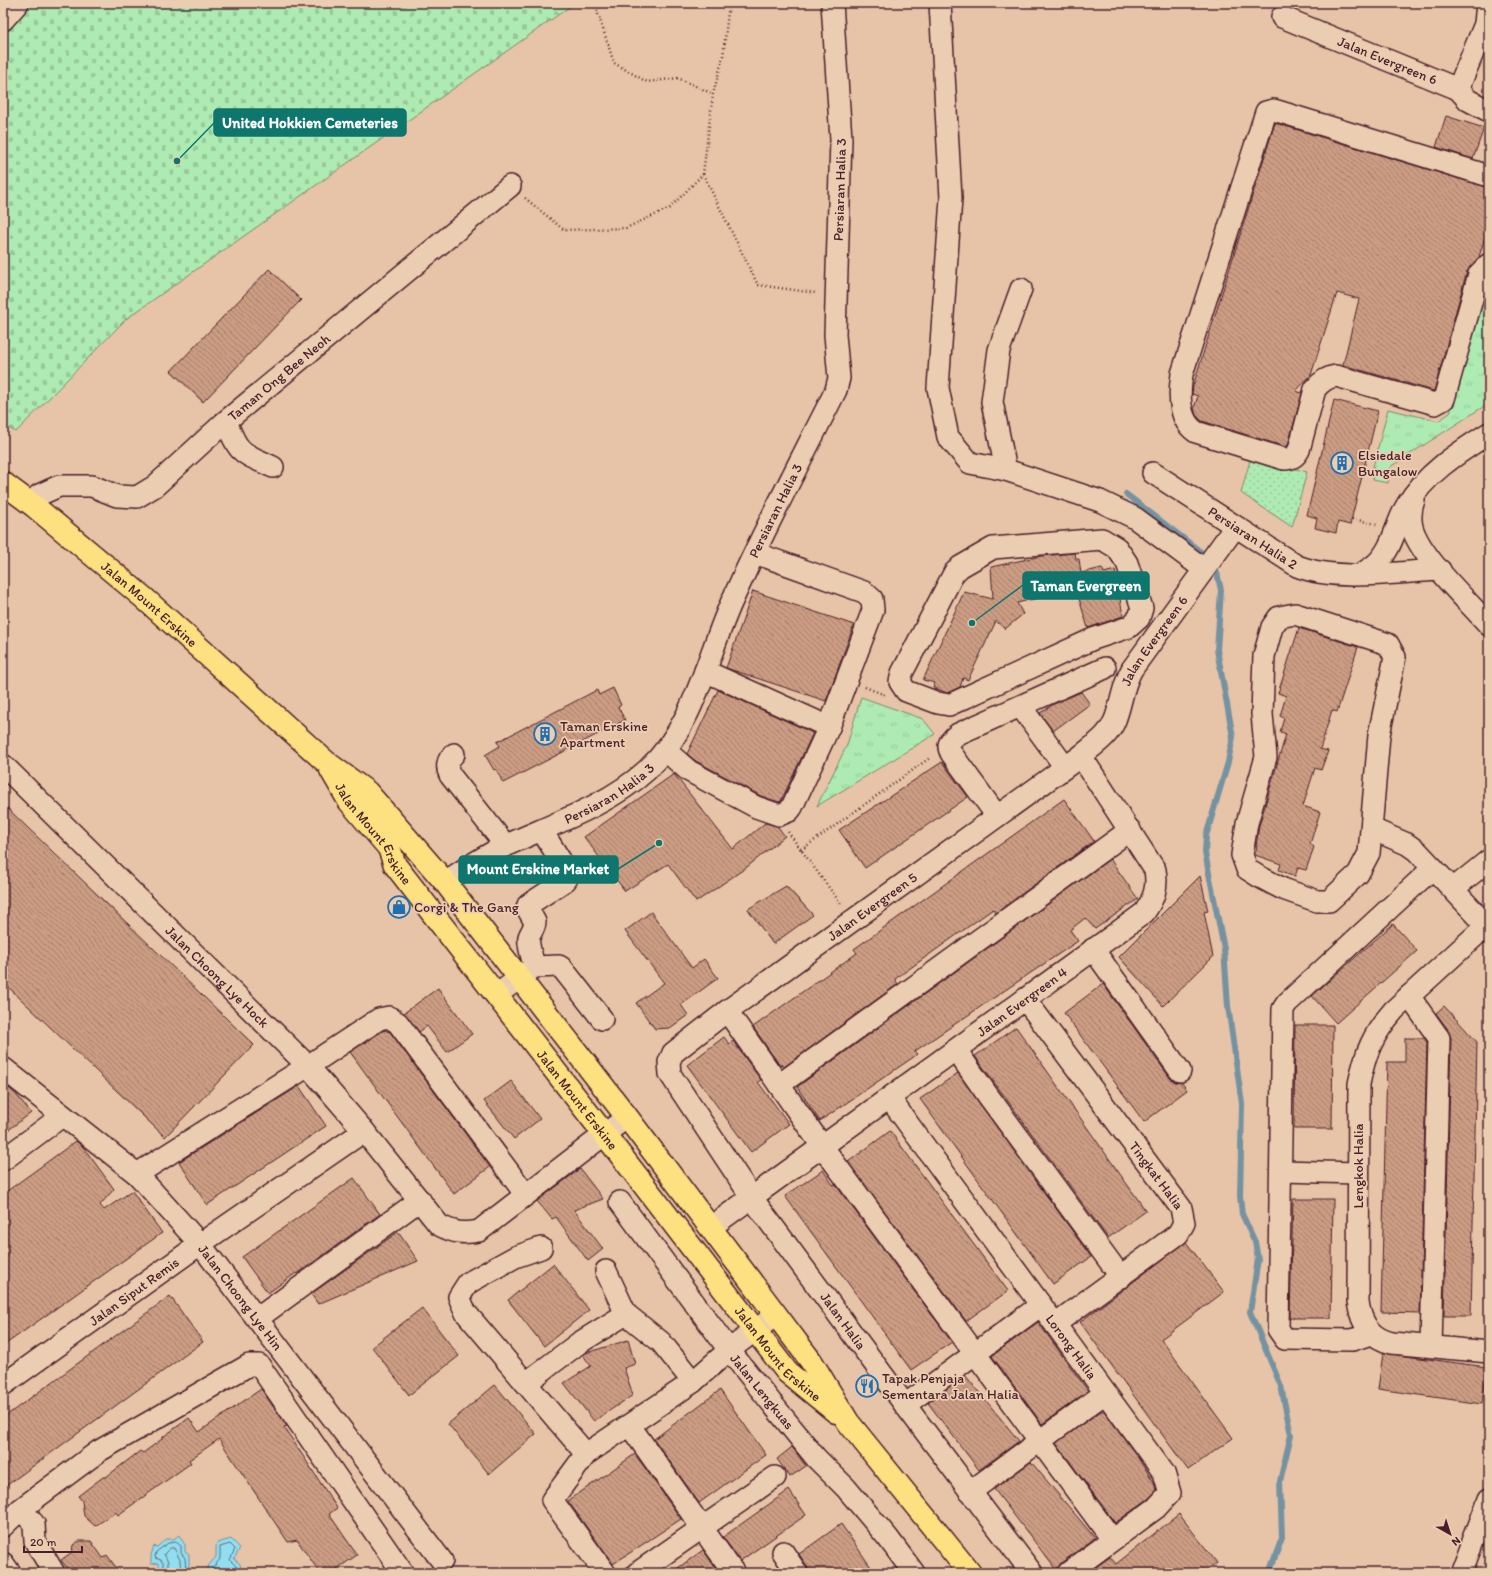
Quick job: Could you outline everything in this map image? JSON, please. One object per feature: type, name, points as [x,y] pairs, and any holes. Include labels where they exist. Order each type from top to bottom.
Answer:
[{"type":"main road","name":"Jalan Mount Erskine","points":[[3,483],[34,506],[150,604],[326,762],[367,792],[445,882],[441,892],[444,904],[450,914],[519,978],[712,1227],[811,1361],[848,1422],[968,1572]]},
{"type":"main road","name":"Jalan Mount Erskine","points":[[326,762],[349,801],[389,848],[394,865],[640,1180],[787,1372],[848,1422]]},
{"type":"main road","points":[[389,848],[404,859],[422,882],[427,885],[434,886],[445,882]]},
{"type":"main road","points":[[516,1022],[519,978]]},
{"type":"main road","points":[[640,1180],[659,1185],[692,1225],[700,1228],[712,1227]]},
{"type":"main road","points":[[712,1227],[707,1233],[707,1248],[742,1294],[756,1330]]},
{"type":"street","points":[[3,20],[18,3]]},
{"type":"street","name":"Persiaran Halia 3","points":[[445,882],[506,846],[542,831],[616,793],[646,771],[666,751],[690,711],[731,601],[836,390],[839,378],[835,335],[841,139],[832,3]]},
{"type":"street","points":[[940,3],[951,198],[938,388],[948,437],[970,463],[1006,470],[1100,500],[1135,518],[1204,569]]},
{"type":"street","points":[[1458,89],[1485,24],[1487,3]]},
{"type":"street","name":"Jalan Evergreen 6","points":[[1282,17],[1458,89],[1468,100],[1489,111]]},
{"type":"street","points":[[1487,268],[1479,274],[1444,399],[1440,402],[1435,404],[1336,376],[1332,377],[1318,385],[1315,389],[1299,450],[1295,456],[1289,459],[1284,459],[1196,432],[1185,422],[1182,414],[1182,374],[1266,112],[1274,110],[1489,176]]},
{"type":"street","name":"Taman Ong Bee Neoh","points":[[34,506],[39,496],[59,486],[92,486],[117,496],[137,497],[155,486],[226,421],[510,186]]},
{"type":"street","points":[[1006,470],[992,402],[999,350],[1021,289]]},
{"type":"street","points":[[226,421],[236,446],[243,453],[273,467]]},
{"type":"street","points":[[1362,574],[1377,563],[1383,555],[1406,506],[1419,488],[1444,464],[1489,433]]},
{"type":"street","name":"Persiaran Halia 2","points":[[1153,473],[1297,566],[1308,570],[1336,575],[1440,570]]},
{"type":"street","points":[[1419,488],[1411,516],[1412,528],[1424,551],[1489,625]]},
{"type":"street","name":"Jalan Evergreen 6","points":[[1073,762],[1102,738],[1111,727],[1123,687],[1132,669],[1235,527]]},
{"type":"street","points":[[1102,539],[1117,548],[1127,563],[1142,608],[1139,618],[1129,627],[1094,639],[949,705],[938,703],[906,691],[900,682],[902,674],[954,573],[960,567],[993,548],[1102,539]]},
{"type":"street","points":[[666,751],[689,771],[756,807],[779,815],[784,814],[792,807],[829,727],[873,610],[872,599],[864,592],[756,553]]},
{"type":"street","points":[[1295,614],[1388,644],[1393,650],[1395,657],[1379,735],[1372,829],[1369,853],[1358,874],[1329,901],[1317,901],[1283,889],[1247,869],[1242,855],[1247,824],[1266,757],[1262,714],[1264,656],[1272,627],[1279,617],[1295,614]]},
{"type":"street","points":[[1094,639],[1119,702]]},
{"type":"street","points":[[997,816],[951,753],[950,742],[958,734],[1105,668]]},
{"type":"street","points":[[705,671],[829,727]]},
{"type":"street","name":"Jalan Evergreen 4","points":[[712,1227],[822,1146],[890,1099],[1093,948],[1144,913],[1151,903],[1156,890],[1155,870],[1130,830],[1073,762],[1021,707]]},
{"type":"street","points":[[454,754],[448,764],[450,775],[506,846]]},
{"type":"street","name":"Jalan Evergreen 5","points":[[669,1062],[673,1053],[727,1011],[1073,762]]},
{"type":"street","name":"Jalan Choong Lye Hock","points":[[3,765],[308,1066],[364,1131],[439,1225],[452,1232],[464,1234],[479,1231],[627,1117]]},
{"type":"street","points":[[1372,829],[1407,844],[1433,868],[1488,927]]},
{"type":"street","points":[[779,1085],[1130,830]]},
{"type":"street","points":[[519,978],[533,955],[529,946],[529,938],[535,922],[527,908],[528,905],[566,880],[569,874],[542,831]]},
{"type":"street","points":[[1453,889],[1489,860]]},
{"type":"street","points":[[1433,868],[1287,1003],[1283,1009],[1278,1325],[1282,1337],[1285,1339],[1352,1340],[1371,1334],[1381,1341],[1392,1343],[1489,1352]]},
{"type":"street","name":"Lengkok Halia","points":[[1371,1334],[1360,1315],[1358,1302],[1359,1084],[1363,1061],[1372,1040],[1382,1024],[1409,996],[1488,927]]},
{"type":"street","points":[[1093,948],[1180,1071]]},
{"type":"street","points":[[519,978],[554,965],[562,968],[602,1019]]},
{"type":"street","points":[[1409,996],[1439,1038],[1431,1346]]},
{"type":"street","name":"Tingkat Halia","points":[[1025,999],[1181,1208],[1184,1223],[1178,1234],[1055,1324]]},
{"type":"street","points":[[727,1011],[822,1146],[1112,1539]]},
{"type":"street","points":[[137,1174],[384,1017],[394,1019],[526,1195]]},
{"type":"street","points":[[956,1050],[988,1097],[1121,1277]]},
{"type":"street","name":"Jalan Halia","points":[[669,1062],[670,1074],[752,1198],[904,1406],[1032,1573]]},
{"type":"street","name":"Jalan Choong Lye Hin","points":[[3,1068],[137,1174],[200,1244],[442,1561]]},
{"type":"street","name":"Lorong Halia","points":[[890,1099],[1164,1473],[1170,1493],[1156,1508],[1112,1539],[1068,1573]]},
{"type":"street","points":[[3,1160],[62,1116]]},
{"type":"street","name":"Jalan Siput Remis","points":[[3,1385],[200,1244],[364,1131]]},
{"type":"street","points":[[1281,1171],[1358,1173]]},
{"type":"street","points":[[258,1318],[420,1200]]},
{"type":"street","name":"Jalan Lengkuas","points":[[620,1202],[729,1350],[816,1458],[846,1488],[888,1538],[914,1573]]},
{"type":"street","points":[[542,1248],[516,1257],[468,1283],[459,1297],[466,1313],[586,1454]]},
{"type":"street","points":[[606,1271],[626,1314],[661,1342],[693,1382]]},
{"type":"street","points":[[904,1406],[1041,1305]]},
{"type":"street","points":[[526,1383],[579,1343],[626,1314]]},
{"type":"street","points":[[605,1573],[552,1500],[586,1454],[630,1426],[693,1382],[729,1350],[776,1315]]},
{"type":"street","points":[[3,1526],[22,1509],[99,1451],[249,1365],[258,1365],[403,1573]]},
{"type":"street","points":[[970,1492],[1105,1392]]},
{"type":"street","points":[[630,1426],[734,1573]]},
{"type":"street","points":[[637,1573],[775,1477]]},
{"type":"street","points":[[1461,1573],[1489,1500]]},
{"type":"street","points":[[22,1509],[34,1524],[35,1541],[54,1573]]},
{"type":"street","points":[[782,1552],[797,1573]]},
{"type":"street","points":[[3,1563],[10,1573]]},
{"type":"path","points":[[601,3],[597,11],[614,63],[647,82],[678,78],[713,94]]},
{"type":"path","points":[[729,3],[723,57],[713,94],[703,174],[758,285],[816,294]]},
{"type":"path","points":[[510,186],[564,230],[626,228],[670,208],[703,174]]},
{"type":"path","points":[[1352,519],[1376,524]]},
{"type":"path","points":[[801,850],[950,742]]},
{"type":"path","points":[[787,831],[853,920]]},
{"type":"green space","points":[[3,3],[575,3],[126,319],[16,432],[3,425]]},
{"type":"green space","points":[[1487,290],[1489,291],[1489,403],[1390,467],[1388,483],[1373,480],[1374,472],[1372,471],[1388,409],[1438,421],[1450,413]]},
{"type":"green space","points":[[1251,457],[1307,472],[1292,527],[1241,493]]},
{"type":"green space","points":[[861,697],[923,719],[935,734],[817,806],[847,745]]},
{"type":"water","points":[[179,1535],[185,1545],[185,1552],[189,1555],[189,1570],[192,1573],[159,1573],[159,1563],[151,1564],[151,1555],[154,1546],[157,1547],[166,1539],[174,1539]]},
{"type":"water","points":[[231,1539],[240,1548],[234,1559],[240,1564],[242,1573],[205,1573],[209,1565],[216,1557],[217,1543]]},
{"type":"building","points":[[1446,116],[1484,128],[1473,159],[1436,147]]},
{"type":"building","points":[[1275,123],[1489,188],[1489,224],[1479,257],[1467,271],[1434,391],[1343,365],[1359,299],[1337,293],[1311,375],[1296,391],[1302,393],[1288,445],[1286,447],[1202,421],[1196,415],[1194,408],[1198,396],[1192,394],[1193,386]]},
{"type":"building","points":[[269,269],[301,300],[203,402],[171,371]]},
{"type":"building","name":"Elsiedale Bungalow","points":[[1334,400],[1378,411],[1350,525],[1338,522],[1336,533],[1315,528],[1317,518],[1307,515]]},
{"type":"building","points":[[1075,553],[1076,559],[1079,559],[1081,573],[1102,568],[1104,573],[1115,570],[1123,616],[1088,628],[1076,589],[1017,603],[1023,614],[1005,629],[996,621],[968,680],[963,678],[960,687],[947,693],[933,687],[935,683],[923,680],[964,592],[993,599],[991,567],[1041,556]]},
{"type":"building","points":[[753,591],[854,625],[826,701],[726,668]]},
{"type":"building","points":[[1299,628],[1358,647],[1337,712],[1332,710],[1320,749],[1328,751],[1321,770],[1315,768],[1303,806],[1320,812],[1310,844],[1314,847],[1306,870],[1298,868],[1295,876],[1279,870],[1281,864],[1255,855],[1259,826],[1286,734],[1280,732],[1284,718],[1280,716],[1286,696],[1278,693]]},
{"type":"building","name":"Taman Erskine Apartment","points":[[613,688],[621,705],[618,707],[625,720],[503,783],[496,769],[494,770],[485,755],[500,746],[497,742],[597,690],[599,695]]},
{"type":"building","points":[[718,690],[813,733],[781,801],[779,802],[761,796],[696,761],[687,754]]},
{"type":"building","points":[[1081,692],[1090,704],[1053,731],[1040,713],[1054,704]]},
{"type":"building","points":[[942,762],[968,797],[865,868],[839,830]]},
{"type":"building","points":[[674,774],[733,849],[765,823],[777,826],[785,836],[747,867],[696,902],[668,864],[625,891],[584,837]]},
{"type":"building","points":[[1064,799],[1094,841],[996,913],[993,909],[895,979],[898,984],[784,1067],[782,1064],[780,1066],[753,1027],[857,953],[854,949]]},
{"type":"building","points":[[3,804],[254,1045],[165,1137],[3,982]]},
{"type":"building","points":[[1110,859],[1138,899],[1095,929],[1085,918],[1070,930],[1078,941],[915,1051],[918,1054],[820,1121],[797,1087]]},
{"type":"building","points":[[1200,876],[1208,911],[1204,912],[1213,957],[1163,1006],[1119,957]]},
{"type":"building","points":[[786,886],[813,915],[773,944],[748,909]]},
{"type":"building","points":[[651,912],[692,968],[704,959],[718,978],[681,1005],[688,1015],[670,1028],[655,1029],[636,1003],[664,983],[625,931]]},
{"type":"building","points":[[1393,924],[1417,951],[1336,1023],[1312,996]]},
{"type":"building","points":[[1103,984],[1170,1078],[1175,1082],[1182,1083],[1187,1090],[1144,1122],[1064,1013]]},
{"type":"building","points":[[438,988],[472,1034],[447,1052],[427,1026],[419,1032],[404,1013]]},
{"type":"building","points":[[1444,1006],[1477,1042],[1471,1316],[1444,1316],[1451,1038],[1449,1031],[1436,1013]]},
{"type":"building","points":[[1295,1025],[1333,1025],[1332,1129],[1294,1129]]},
{"type":"building","points":[[1016,1027],[1146,1211],[1108,1238],[975,1056]]},
{"type":"building","points":[[384,1030],[390,1032],[490,1167],[454,1194],[350,1052]]},
{"type":"building","points":[[724,1037],[729,1044],[733,1041],[761,1080],[758,1082],[789,1124],[751,1152],[687,1065]]},
{"type":"building","points":[[1405,1038],[1424,1038],[1427,1042],[1420,1313],[1381,1312],[1387,1062],[1405,1062]]},
{"type":"building","points":[[958,1073],[1091,1257],[1053,1284],[920,1099]]},
{"type":"building","points":[[511,1081],[540,1119],[514,1139],[484,1101]]},
{"type":"building","points":[[3,1083],[16,1094],[31,1113],[3,1134]]},
{"type":"building","points":[[299,1086],[326,1126],[207,1205],[179,1162]]},
{"type":"building","points":[[890,1131],[1008,1291],[966,1321],[848,1162]]},
{"type":"building","points":[[76,1141],[84,1148],[114,1189],[100,1205],[104,1210],[132,1191],[162,1233],[3,1346],[3,1194]]},
{"type":"building","points":[[580,1169],[603,1199],[574,1210],[603,1249],[588,1261],[556,1217],[552,1219],[537,1201]]},
{"type":"building","points":[[823,1170],[952,1342],[911,1370],[785,1196]]},
{"type":"building","points":[[354,1178],[380,1214],[268,1293],[242,1257]]},
{"type":"building","points":[[1293,1199],[1333,1199],[1331,1318],[1290,1318]]},
{"type":"building","points":[[398,1232],[418,1261],[318,1304],[311,1294]]},
{"type":"building","points":[[1186,1242],[1224,1292],[1161,1339],[1233,1438],[1188,1470],[1080,1322]]},
{"type":"building","points":[[553,1264],[589,1310],[544,1346],[508,1300]]},
{"type":"building","points":[[170,1296],[203,1342],[3,1488],[3,1418]]},
{"type":"building","points":[[422,1308],[459,1356],[409,1395],[372,1347]]},
{"type":"building","points":[[1038,1322],[1088,1391],[1042,1424],[992,1356]]},
{"type":"building","points":[[628,1340],[635,1364],[624,1368],[633,1395],[594,1421],[564,1383],[591,1366],[583,1355]]},
{"type":"building","points":[[1383,1353],[1487,1367],[1482,1404],[1378,1389]]},
{"type":"building","points":[[965,1375],[1019,1441],[979,1470],[928,1403]]},
{"type":"building","points":[[495,1385],[536,1434],[489,1474],[448,1424]]},
{"type":"building","points":[[261,1389],[287,1426],[284,1427],[337,1508],[329,1514],[357,1555],[331,1573],[320,1573],[297,1540],[288,1542],[219,1439],[189,1460],[191,1463],[118,1515],[116,1512],[95,1526],[84,1516],[82,1501],[78,1496],[103,1477],[106,1477],[140,1451],[143,1453],[189,1418],[199,1432]]},
{"type":"building","points":[[720,1390],[766,1455],[699,1503],[654,1439]]},
{"type":"building","points":[[1101,1411],[1104,1411],[1134,1452],[1154,1482],[1157,1490],[1148,1499],[1115,1523],[1056,1443]]},
{"type":"building","points":[[792,1447],[806,1466],[790,1477],[777,1459]]},
{"type":"building","points":[[635,1454],[681,1519],[613,1564],[568,1501]]},
{"type":"building","points":[[1031,1462],[1095,1538],[1061,1563],[1057,1571],[994,1489]]},
{"type":"building","points":[[789,1490],[806,1515],[740,1561],[723,1537]]},
{"type":"building","points":[[1179,1514],[1217,1563],[1203,1573],[1088,1573],[1110,1557],[1116,1564]]},
{"type":"building","points":[[841,1524],[875,1573],[809,1573],[807,1566],[799,1554]]},
{"type":"building","points":[[79,1541],[91,1541],[103,1558],[107,1555],[120,1573],[71,1573],[61,1560],[72,1552],[73,1545]]},
{"type":"building","points":[[703,1550],[718,1571],[716,1573],[671,1573]]},
{"type":"waterway","points":[[1126,494],[1201,552]]},
{"type":"waterway","points":[[1217,573],[1221,590],[1217,650],[1233,737],[1228,762],[1206,836],[1205,853],[1224,949],[1228,1006],[1242,1104],[1240,1196],[1242,1214],[1255,1242],[1258,1259],[1250,1312],[1281,1386],[1291,1435],[1280,1481],[1282,1538],[1269,1573]]},
{"type":"place","name":"United Hokkien Cemeteries","points":[[177,161]]},
{"type":"place","name":"Elsiedale Bungalow","points":[[1342,463]]},
{"type":"place","name":"Taman Evergreen","points":[[972,623]]},
{"type":"place","name":"Taman Erskine Apartment","points":[[545,734]]},
{"type":"place","name":"Mount Erskine Market","points":[[659,843]]},
{"type":"place","name":"Corgi & The Gang","points":[[399,907]]},
{"type":"place","name":"Tapak Penjaja Sementara Jalan Halia","points":[[867,1386]]}]
